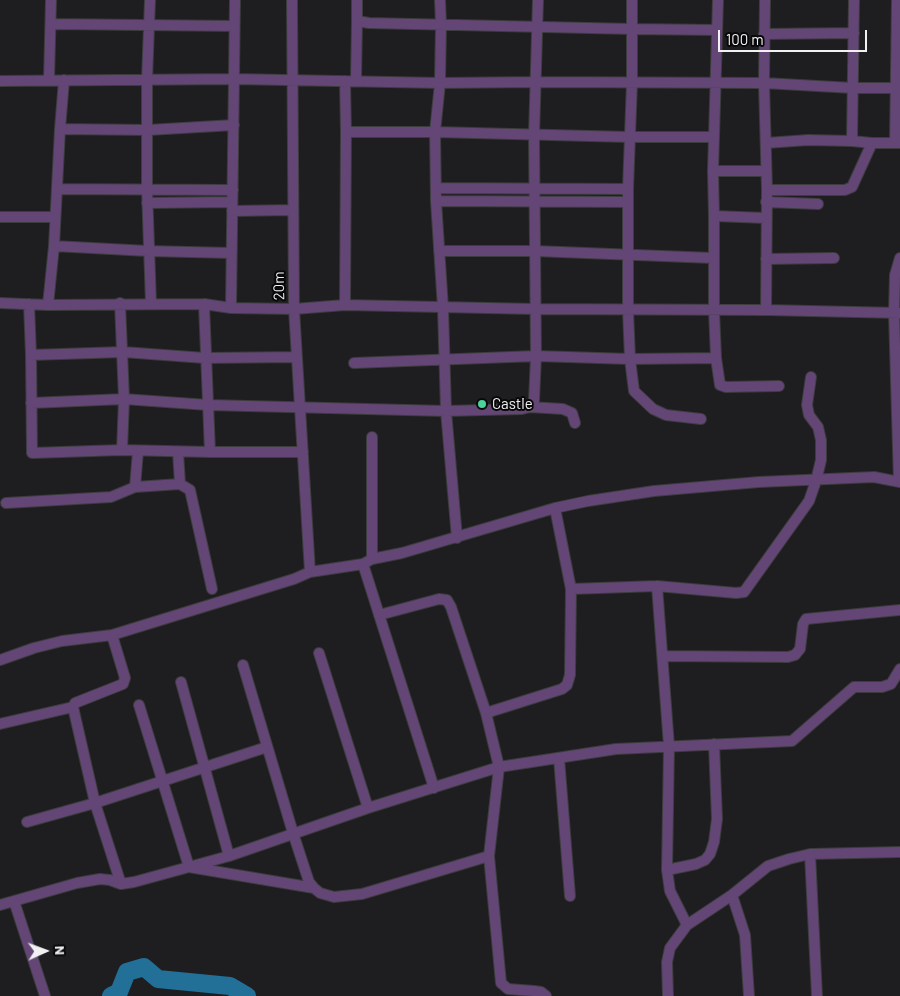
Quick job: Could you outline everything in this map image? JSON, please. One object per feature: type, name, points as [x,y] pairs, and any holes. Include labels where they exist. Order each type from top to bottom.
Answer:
[{"type":"street","points":[[50,80],[51,0]]},
{"type":"street","points":[[150,0],[147,80],[150,304]]},
{"type":"street","points":[[231,308],[235,0]]},
{"type":"street","name":"20m","points":[[292,0],[294,309],[310,572]]},
{"type":"street","points":[[356,81],[357,0]]},
{"type":"street","points":[[440,0],[442,24],[440,83],[435,132],[436,201],[443,308],[446,411],[457,538]]},
{"type":"street","points":[[530,407],[534,401],[536,356],[534,136],[538,0]]},
{"type":"street","points":[[632,0],[632,82],[628,188],[628,310],[630,359],[634,391],[645,403],[666,415],[701,419]]},
{"type":"street","points":[[718,0],[713,137],[713,258],[716,358],[720,385],[726,387],[779,386]]},
{"type":"street","points":[[765,0],[766,310]]},
{"type":"street","points":[[852,140],[854,0]]},
{"type":"street","points":[[766,142],[852,140],[872,143],[898,143],[897,0]]},
{"type":"street","points":[[357,21],[369,23],[717,30]]},
{"type":"street","points":[[51,24],[234,26]]},
{"type":"street","points":[[764,34],[854,33]]},
{"type":"street","points":[[0,81],[234,79],[440,83],[764,83],[853,88],[898,88]]},
{"type":"street","points":[[48,305],[54,246],[64,80]]},
{"type":"street","points":[[345,81],[345,305]]},
{"type":"street","points":[[60,129],[148,130],[234,125]]},
{"type":"street","points":[[346,132],[713,137]]},
{"type":"street","points":[[767,190],[845,190],[852,187],[872,143]]},
{"type":"street","points":[[713,171],[766,171]]},
{"type":"street","points":[[437,188],[628,188]]},
{"type":"street","points":[[57,189],[232,190]]},
{"type":"street","points":[[436,201],[628,202]]},
{"type":"street","points":[[766,202],[818,204]]},
{"type":"street","points":[[148,203],[293,210]]},
{"type":"street","points":[[0,216],[55,217]]},
{"type":"street","points":[[714,216],[766,218]]},
{"type":"street","points":[[54,246],[231,253]]},
{"type":"street","points":[[439,251],[535,250],[713,258]]},
{"type":"street","points":[[766,259],[834,258]]},
{"type":"street","points":[[0,660],[34,648],[62,641],[112,635],[294,579],[310,572],[368,562],[457,538],[555,508],[588,501],[654,491],[759,482],[874,477],[900,482],[895,275],[900,258]]},
{"type":"street","points":[[0,303],[48,305],[120,303],[204,304],[231,308],[294,309],[345,305],[443,308],[766,310],[897,313]]},
{"type":"street","points":[[120,303],[124,399],[122,450]]},
{"type":"street","points":[[29,304],[32,453],[122,450],[303,452]]},
{"type":"street","points":[[204,304],[210,452]]},
{"type":"street","points":[[31,355],[123,352],[205,358],[296,357]]},
{"type":"street","points":[[354,363],[536,356],[630,359],[716,358]]},
{"type":"street","points":[[571,589],[658,586],[736,593],[744,592],[808,501],[816,481],[821,460],[821,440],[818,427],[809,415],[807,405],[811,377]]},
{"type":"street","points":[[31,403],[124,399],[300,408],[446,411],[522,409],[530,407],[563,409],[572,413],[575,423]]},
{"type":"street","points":[[372,437],[368,562],[379,615],[434,788]]},
{"type":"street","points":[[135,487],[138,451]]},
{"type":"street","points":[[178,452],[180,484]]},
{"type":"street","points":[[6,504],[111,497],[135,487],[180,484],[190,490],[212,589]]},
{"type":"street","points":[[486,713],[562,689],[567,684],[570,675],[571,589],[555,508]]},
{"type":"street","points":[[658,586],[669,746],[667,870],[670,891],[687,925]]},
{"type":"street","points":[[379,615],[439,599],[447,600],[486,713],[499,768],[489,856],[500,983],[508,990],[541,992],[546,996]]},
{"type":"street","points":[[663,656],[788,657],[795,655],[800,650],[803,624],[806,619],[900,610]]},
{"type":"street","points":[[0,724],[73,707],[75,703],[123,684],[125,678],[112,635]]},
{"type":"street","points":[[319,652],[368,808]]},
{"type":"street","points":[[243,664],[309,882],[320,893],[334,897],[362,894],[489,856]]},
{"type":"street","points":[[0,905],[77,883],[100,879],[121,884],[189,867],[229,856],[368,808],[499,768],[616,749],[792,741],[854,687],[882,687],[892,684],[900,669]]},
{"type":"street","points":[[181,682],[206,766],[229,856]]},
{"type":"street","points":[[139,705],[189,867]]},
{"type":"street","points":[[73,707],[96,802],[121,884]]},
{"type":"street","points":[[667,870],[696,864],[705,860],[710,854],[714,842],[717,819],[714,744]]},
{"type":"street","points":[[27,822],[96,802],[267,746]]},
{"type":"street","points":[[559,758],[570,896]]},
{"type":"street","points":[[668,996],[667,962],[670,948],[687,925],[732,895],[768,866],[810,854],[900,852]]},
{"type":"street","points":[[810,854],[818,996]]},
{"type":"street","points":[[189,867],[314,888]]},
{"type":"street","points":[[732,895],[745,935],[749,996]]},
{"type":"street","points":[[14,901],[46,996]]},
{"type":"waterway","points":[[111,996],[119,992],[127,972],[144,967],[158,979],[230,986],[247,996]]},
{"type":"place","name":"Castle","points":[[482,404]]}]
